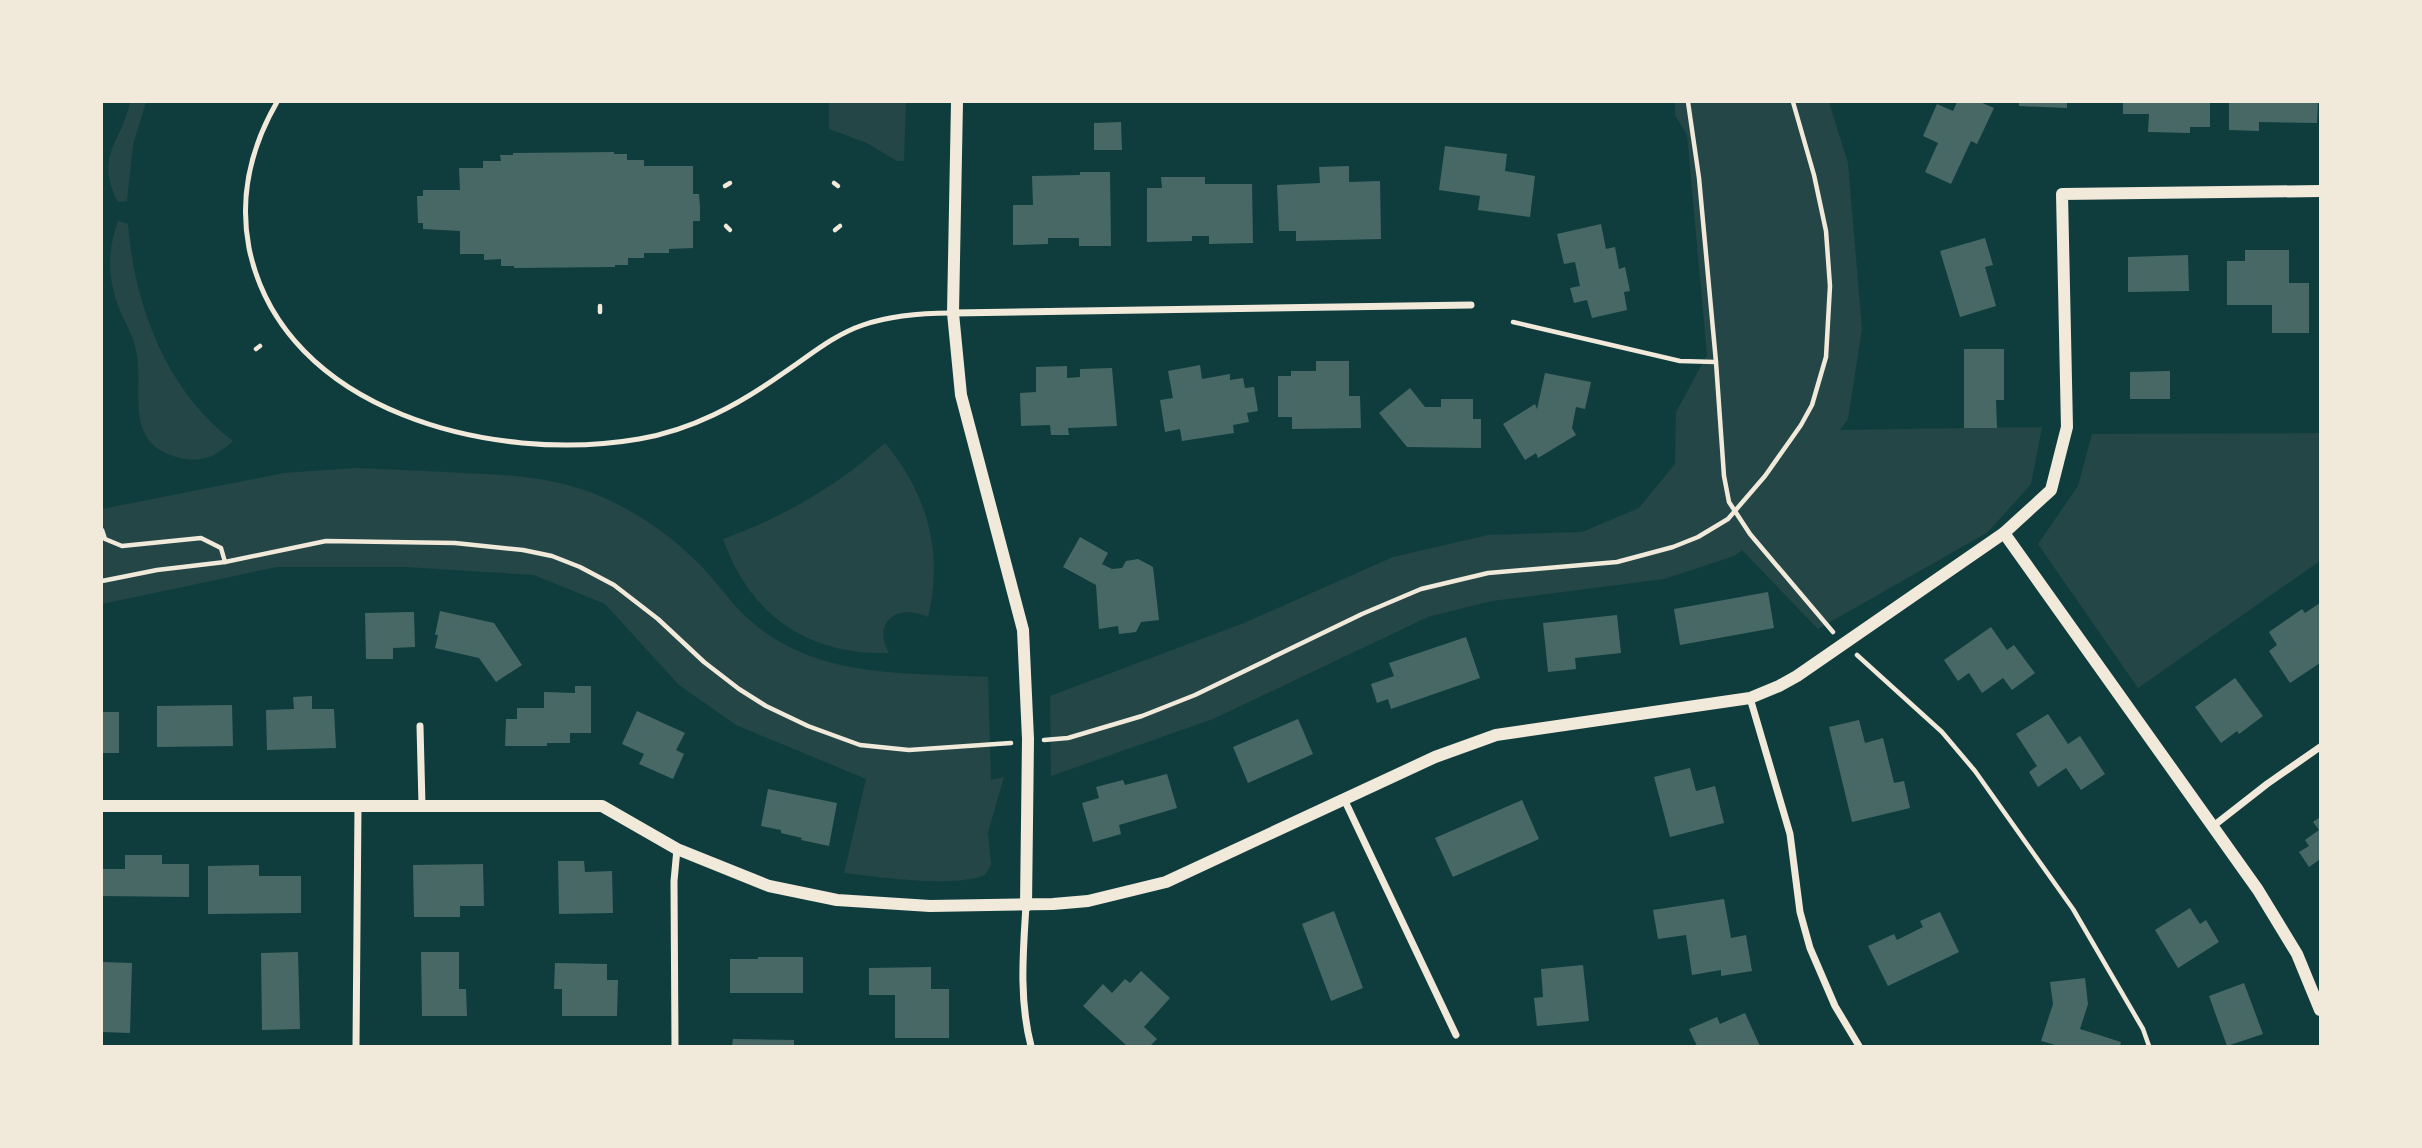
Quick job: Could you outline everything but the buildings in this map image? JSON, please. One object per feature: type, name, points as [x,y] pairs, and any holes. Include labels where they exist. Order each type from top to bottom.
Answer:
[{"type":"street","points":[[957,102],[953,313],[961,395],[1023,630],[1028,740],[1026,906],[1022,964],[1025,1022],[1031,1046]]},
{"type":"street","points":[[102,806],[602,806],[677,849],[769,886],[837,900],[930,906],[1026,906],[1088,901],[1166,882],[1435,757],[1496,735],[1750,698],[1797,676],[2004,533],[2051,490],[2067,427],[2062,194],[2320,191]]},
{"type":"street","points":[[953,313],[1471,305]]},
{"type":"street","points":[[2004,533],[2258,890],[2297,954],[2320,1010]]},
{"type":"street","points":[[1750,698],[1790,834],[1800,912],[1810,948],[1830,995],[1859,1046]]},
{"type":"street","points":[[420,726],[422,805]]},
{"type":"street","points":[[2212,827],[2320,747]]},
{"type":"street","points":[[1344,799],[1457,1035]]},
{"type":"street","points":[[356,1046],[358,806]]},
{"type":"street","points":[[675,1046],[674,881],[677,849]]},
{"type":"lane","points":[[277,102],[257,142],[246,188],[247,237],[260,285],[284,327],[320,365],[370,400],[424,422],[481,437],[540,445],[603,444],[640,439],[715,415],[767,385],[840,335],[862,325],[907,314],[953,313]]},
{"type":"path","points":[[1688,102],[1699,178],[1724,476],[1729,502],[1734,512],[1845,643],[1942,732],[1975,771],[2073,909],[2143,1029],[2149,1046]]},
{"type":"path","points":[[1046,740],[1068,738],[1142,716],[1195,695],[1362,614],[1421,589],[1488,573],[1617,562],[1673,547],[1698,537],[1728,519],[1765,476],[1801,425],[1812,405],[1826,357],[1830,286],[1826,231],[1814,175],[1793,102]]},
{"type":"path","points":[[1513,322],[1680,361],[1716,362]]},
{"type":"path","points":[[102,530],[105,539],[122,546],[201,538],[221,548],[225,562]]},
{"type":"path","points":[[102,581],[157,570],[225,562],[326,541],[455,543],[523,550],[552,556],[614,585],[739,689],[766,706],[808,726],[860,745],[909,750],[1004,744]]},
{"type":"shaded area","points":[[130,102],[146,102],[133,145],[127,201],[118,202],[111,186],[109,160]]},
{"type":"shaded area","points":[[829,102],[906,102],[904,161],[897,161],[867,143],[829,129]]},
{"type":"shaded area","points":[[1675,102],[1829,102],[1848,163],[1862,329],[1848,419],[1840,430],[2042,427],[2031,484],[1988,532],[1818,629],[1742,550],[1734,556],[1664,579],[1492,601],[1428,617],[1213,719],[1051,776],[1050,696],[1244,623],[1393,557],[1488,535],[1582,532],[1639,508],[1675,464],[1676,412],[1707,355],[1687,135],[1675,115]]},
{"type":"shaded area","points":[[118,221],[128,224],[131,254],[146,315],[172,371],[209,421],[233,441],[209,457],[195,460],[162,451],[150,441],[143,428],[139,414],[136,350],[111,280],[110,257]]},
{"type":"shaded area","points":[[2320,433],[2320,561],[2138,688],[2038,544],[2078,486],[2092,434]]},
{"type":"shaded area","points":[[885,443],[912,482],[928,525],[934,570],[928,617],[907,612],[891,618],[883,632],[889,653],[859,652],[832,647],[785,625],[766,609],[749,589],[723,539],[767,521],[809,499],[867,459]]},
{"type":"shaded area","points":[[356,468],[516,476],[585,490],[629,510],[679,545],[739,610],[766,633],[794,649],[824,661],[856,668],[988,677],[991,780],[1004,777],[988,832],[991,865],[985,875],[971,879],[936,881],[844,873],[866,779],[736,725],[679,685],[605,604],[534,575],[406,567],[277,567],[102,604],[102,509],[284,473]]}]
